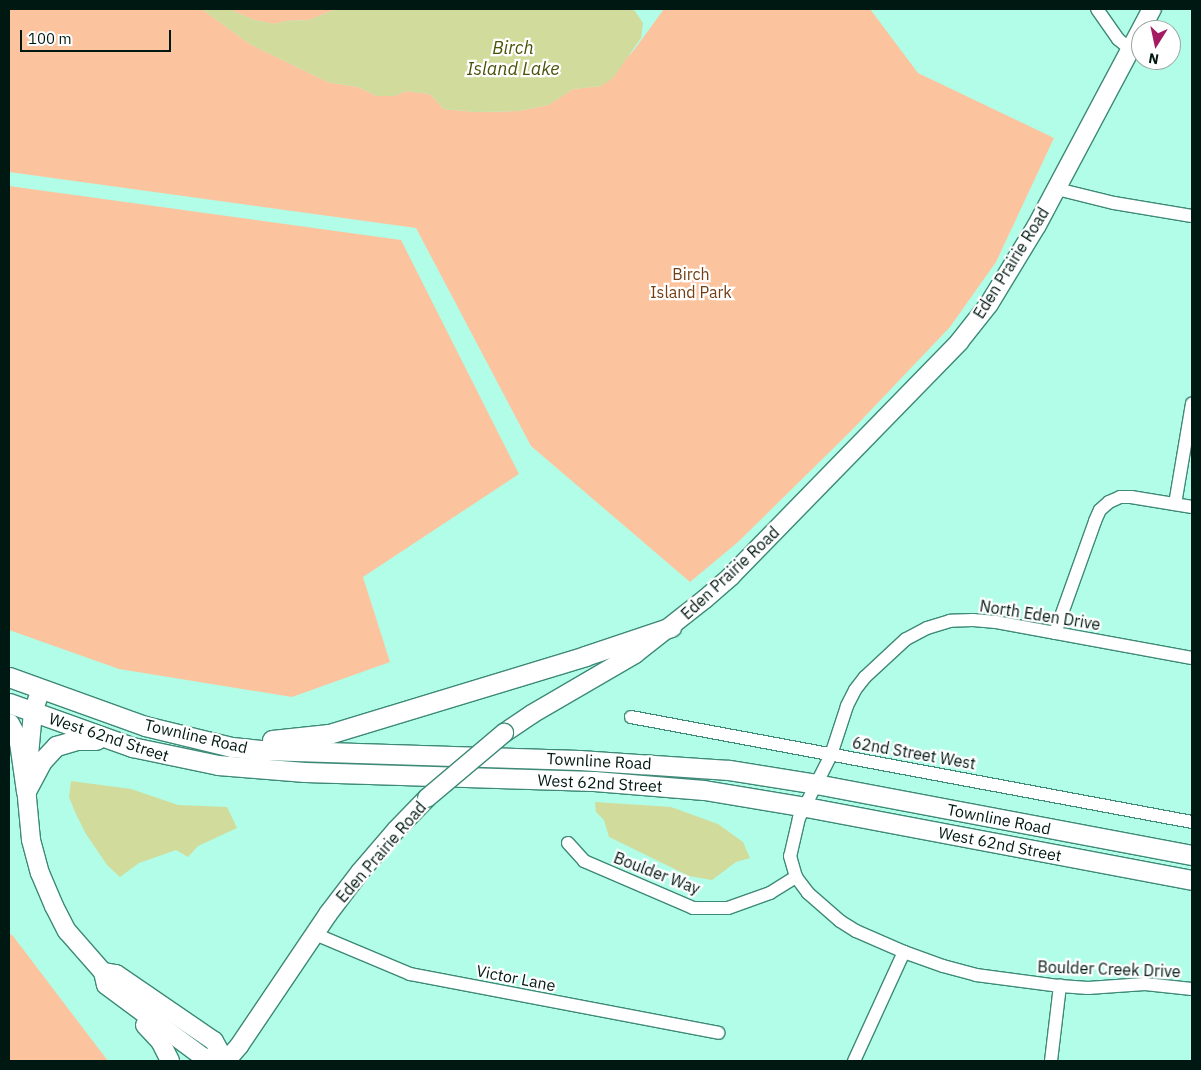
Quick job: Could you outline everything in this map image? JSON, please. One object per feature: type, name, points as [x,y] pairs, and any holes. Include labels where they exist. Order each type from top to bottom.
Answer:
[{"type":"main road","name":"Eden Prairie Road","points":[[224,1061],[239,1046],[315,934],[360,872],[396,830],[427,798],[504,733],[532,714],[634,654],[731,576],[959,342],[989,304],[1057,189],[1152,9]]},
{"type":"main road","points":[[193,737],[241,741],[280,740],[329,734],[585,656],[671,626]]},
{"type":"main road","name":"Townline Road","points":[[9,677],[145,726],[232,747],[263,750],[654,764],[730,770],[816,784],[1192,855]]},
{"type":"main road","points":[[26,791],[33,712],[41,689]]},
{"type":"main road","name":"West 62nd Street","points":[[9,703],[132,747],[201,762],[262,770],[649,784],[704,790],[806,807],[1192,880]]},
{"type":"main road","points":[[9,723],[19,742],[31,840],[40,873],[67,931],[103,972],[106,985],[123,1000],[203,1057],[224,1061]]},
{"type":"main road","points":[[26,791],[42,761],[51,750],[62,743],[85,739],[132,747]]},
{"type":"main road","points":[[103,972],[116,974],[214,1042],[224,1061]]},
{"type":"main road","points":[[123,1000],[160,1041],[170,1061]]},
{"type":"street","points":[[1097,9],[1118,39],[1130,49]]},
{"type":"street","points":[[1057,189],[1114,203],[1192,216]]},
{"type":"street","points":[[1176,504],[1191,421],[1192,403]]},
{"type":"street","points":[[1055,633],[1100,510],[1109,502],[1120,497],[1132,497],[1192,507]]},
{"type":"street","name":"North Eden Drive","points":[[830,755],[847,706],[855,690],[865,677],[906,639],[927,628],[950,621],[973,620],[1192,658]]},
{"type":"street","name":"62nd Street West","points":[[631,717],[830,755],[1069,797],[1192,822]]},
{"type":"street","name":"Boulder Creek Drive","points":[[830,755],[799,818],[790,856],[796,877],[818,903],[840,920],[856,930],[904,952],[976,975],[1088,988],[1145,984],[1192,989]]},
{"type":"street","name":"Boulder Way","points":[[568,843],[584,861],[693,908],[728,908],[770,893],[796,877]]},
{"type":"street","name":"Victor Lane","points":[[315,934],[410,974],[718,1033]]},
{"type":"street","points":[[854,1061],[904,952]]},
{"type":"street","points":[[1052,1061],[1060,986]]},
{"type":"green space","name":"Birch Island Park","points":[[9,9],[202,9],[250,44],[328,82],[358,87],[377,96],[394,96],[406,91],[430,94],[444,109],[476,112],[518,111],[548,105],[573,89],[601,86],[634,50],[664,9],[870,9],[918,73],[1054,138],[996,262],[950,327],[851,431],[738,542],[690,582],[531,446],[416,228],[9,172]]},
{"type":"green space","points":[[228,9],[337,9],[309,20],[286,21],[274,24],[254,20]]},
{"type":"green space","points":[[9,186],[401,240],[519,474],[363,577],[390,662],[292,697],[119,669],[9,630]]},
{"type":"green space","points":[[9,933],[13,936],[108,1061],[9,1061]]},
{"type":"water","name":"Birch Island Lake","points":[[202,9],[228,9],[254,20],[274,24],[286,21],[309,20],[337,9],[631,9],[635,11],[643,23],[641,38],[613,78],[601,86],[573,89],[548,105],[518,111],[476,112],[444,109],[430,94],[406,91],[394,96],[377,96],[358,87],[328,82],[250,44]]},
{"type":"water","points":[[71,781],[131,789],[178,805],[227,807],[237,828],[198,846],[188,857],[176,850],[139,863],[120,877],[107,865],[86,834],[69,797]]},
{"type":"water","points":[[595,802],[671,807],[718,824],[743,842],[750,858],[736,862],[712,880],[689,876],[609,837],[604,820],[596,812]]}]
